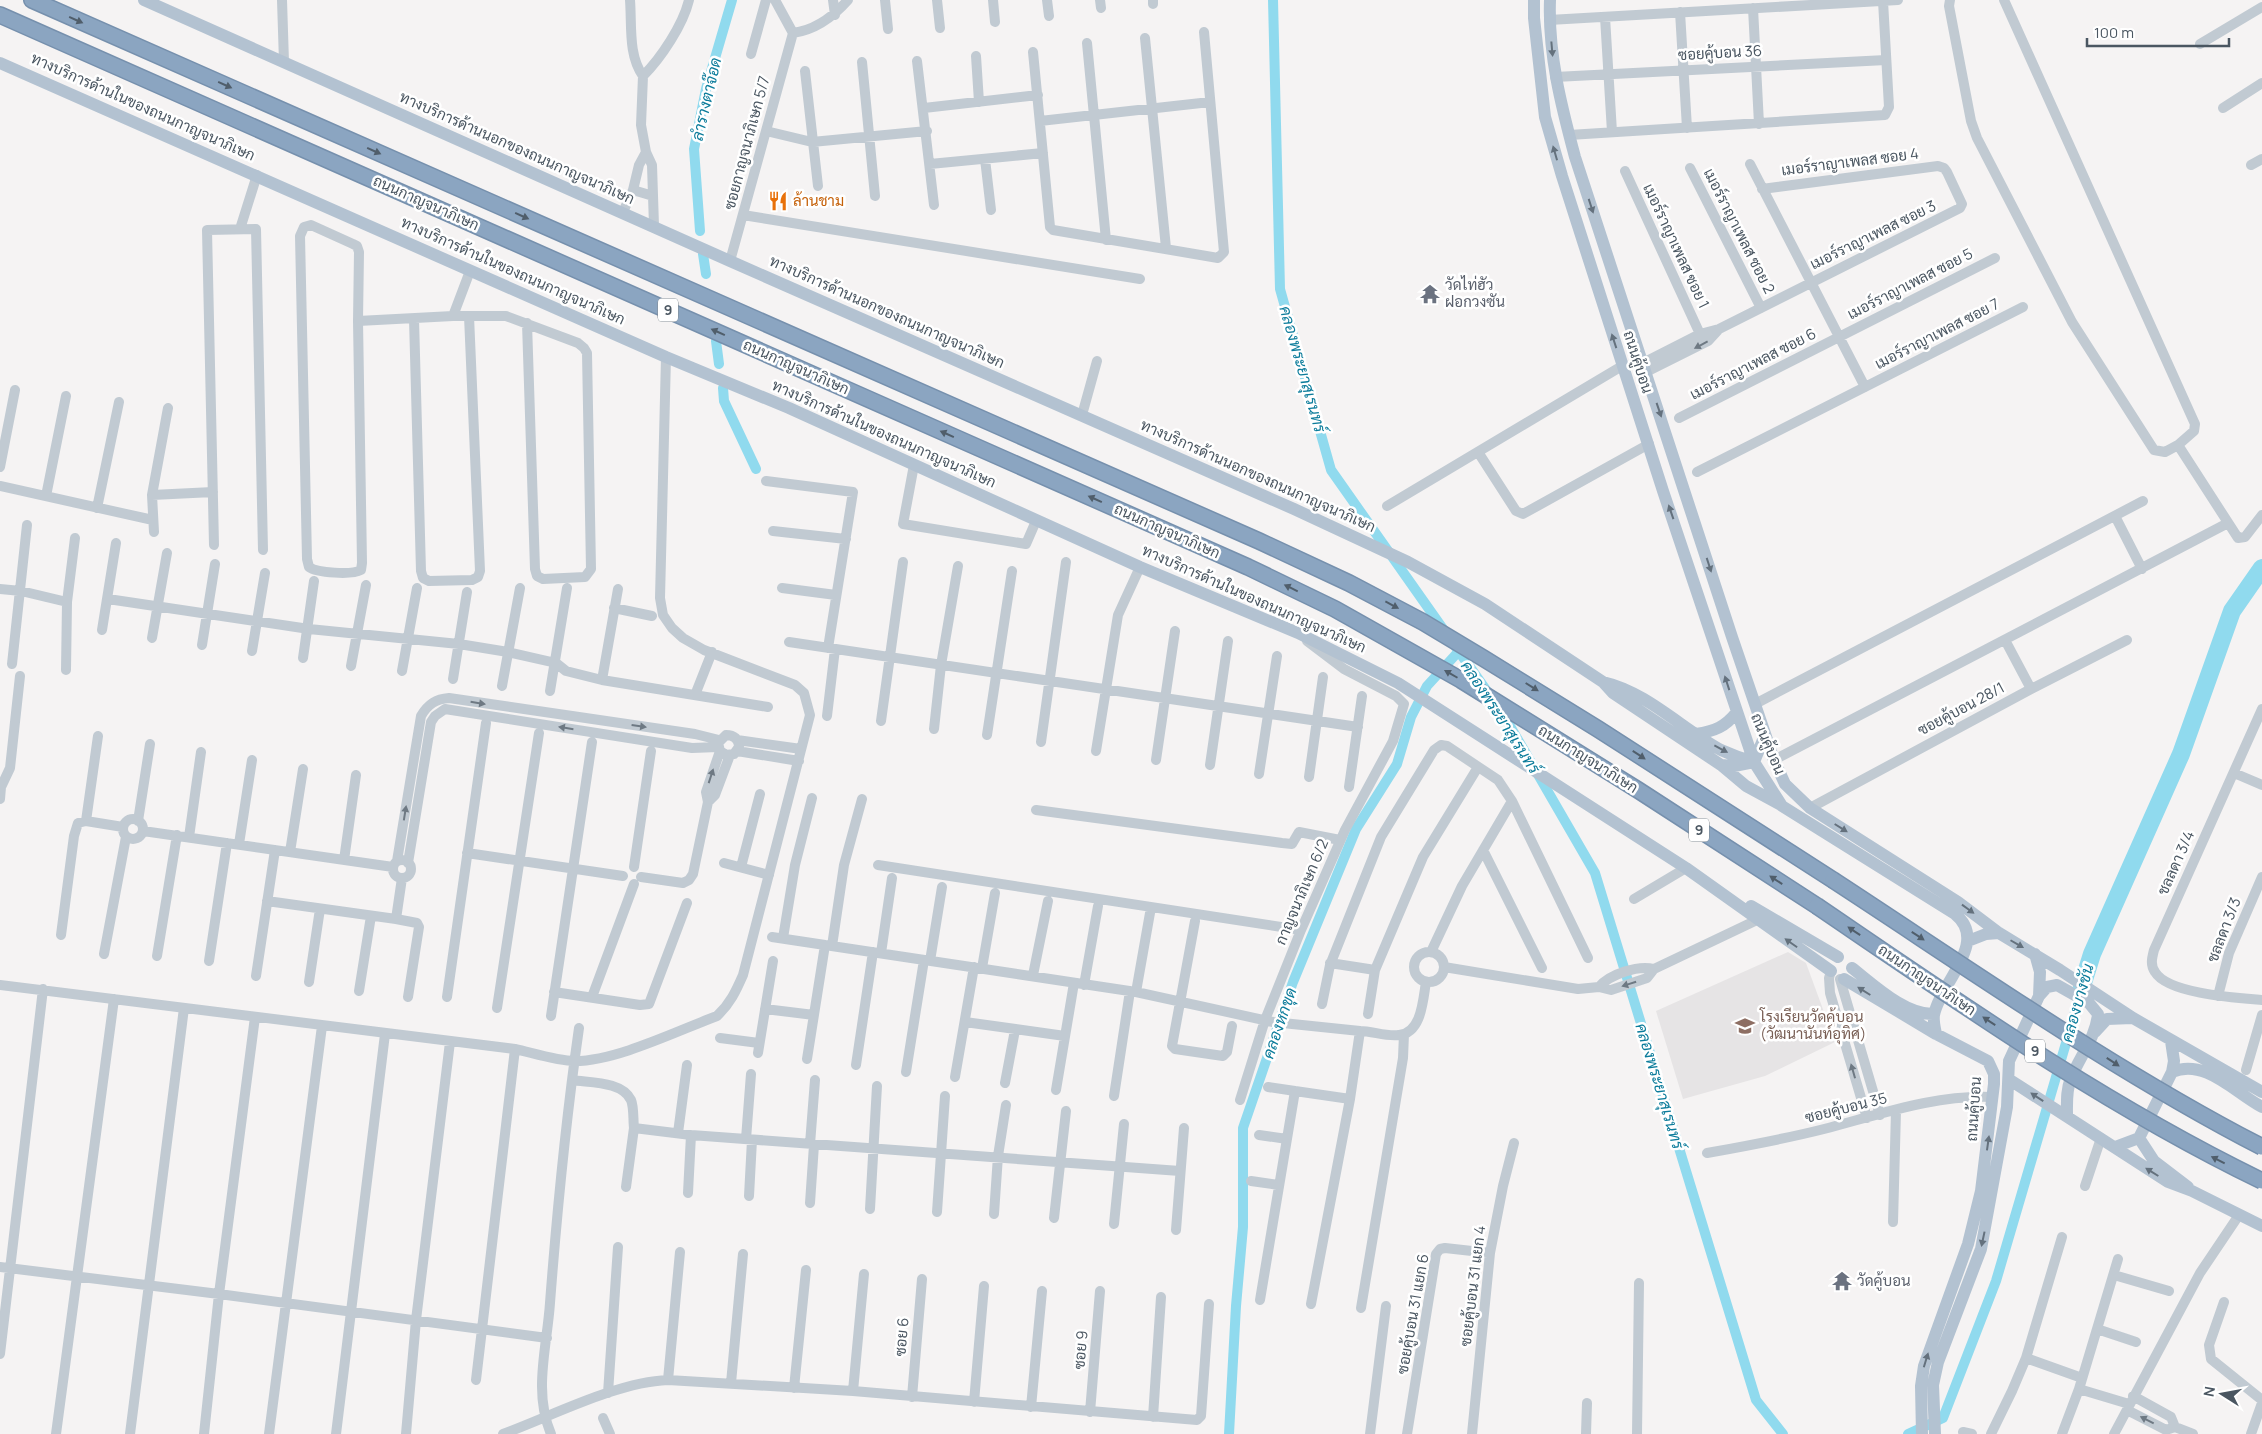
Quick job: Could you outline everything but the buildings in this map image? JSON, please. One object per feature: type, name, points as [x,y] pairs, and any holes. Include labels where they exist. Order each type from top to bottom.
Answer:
[{"type":"highway","name":"ถนนกาญจนาภิเษก","points":[[32,0],[1349,582],[1432,627],[1598,729],[2132,1074],[2184,1106],[2262,1147]]},
{"type":"highway","name":"ถนนกาญจนาภิเษก","points":[[0,15],[1239,563],[1335,609],[1483,693],[1817,906],[2074,1076],[2173,1136],[2262,1181]]},
{"type":"main road","name":"ทางบริการด้านนอกของถนนกาญจนาภิเษก","points":[[144,0],[1294,509],[1408,562],[1485,604],[1603,682],[1613,693],[1721,765],[1746,786],[1782,806]]},
{"type":"main road","name":"ถนนคู้บอน","points":[[1534,0],[1534,18],[1545,117],[1572,212],[1754,762],[1782,806],[1955,914],[1965,923],[1968,941]]},
{"type":"main road","name":"ถนนคู้บอน","points":[[1550,0],[1549,20],[1555,77],[1569,135],[1779,774],[1790,790],[1810,808],[1958,902],[1998,933],[2036,954],[2040,972],[2039,996],[2010,1061],[2015,1083],[2007,1107],[1981,1249],[1938,1362],[1926,1406],[1922,1434]]},
{"type":"main road","name":"ทางบริการด้านในของถนนกาญจนาภิเษก","points":[[0,63],[666,357],[789,408],[1036,522],[1298,633],[1359,662],[1398,683],[1634,834],[1724,894],[1757,920],[1838,976],[1936,1034]]},
{"type":"main road","name":"ทางบริการด้านนอกของถนนกาญจนาภิเษก","points":[[1603,682],[1617,685],[1728,753],[1754,762],[1779,774]]},
{"type":"main road","points":[[1696,734],[1720,729],[1737,712]]},
{"type":"main road","points":[[1721,765],[1734,766],[1754,762],[1765,735]]},
{"type":"main road","name":"ทางบริการด้านในของถนนกาญจนาภิเษก","points":[[1724,894],[1747,904],[1838,957]]},
{"type":"main road","points":[[1936,1034],[1934,1014],[1968,941],[1978,936],[1998,933]]},
{"type":"main road","points":[[2036,954],[2066,982],[2092,999],[2133,1018],[2262,1092]]},
{"type":"main road","points":[[1852,968],[1851,973],[1838,976],[1831,963],[1838,957],[1846,958],[1852,968],[1910,1009],[1917,1013],[1934,1014]]},
{"type":"main road","points":[[2039,996],[2052,984],[2066,982]]},
{"type":"main road","points":[[2067,1116],[2067,1093],[2071,1078],[2093,1034],[2098,1014],[2092,999]]},
{"type":"main road","points":[[2093,1034],[2107,1019],[2133,1018]]},
{"type":"main road","name":"ถนนคู้บอน","points":[[1935,1434],[1921,1386],[1924,1366],[1960,1268],[1974,1222],[1981,1191],[1993,1097],[1994,1074],[1988,1061],[1936,1034]]},
{"type":"main road","points":[[2115,1146],[2139,1138],[2172,1072],[2174,1062],[2171,1041]]},
{"type":"main road","points":[[1988,1061],[2010,1061]]},
{"type":"main road","points":[[2172,1072],[2192,1067],[2204,1070],[2262,1107]]},
{"type":"main road","points":[[2015,1083],[2168,1182],[2192,1191],[2262,1226]]},
{"type":"main road","points":[[2139,1138],[2154,1160],[2183,1181],[2192,1191]]},
{"type":"street","points":[[282,0],[284,62]]},
{"type":"street","points":[[630,0],[635,65],[643,76],[641,125],[646,152],[652,165],[654,226]]},
{"type":"street","points":[[643,76],[653,66],[680,23],[689,0]]},
{"type":"street","points":[[751,54],[766,0]]},
{"type":"street","points":[[775,0],[793,33],[808,31],[835,15],[848,0]]},
{"type":"street","points":[[833,0],[835,15]]},
{"type":"street","points":[[885,0],[888,28]]},
{"type":"street","points":[[937,0],[940,28]]},
{"type":"street","points":[[993,0],[995,22]]},
{"type":"street","points":[[1047,0],[1049,16]]},
{"type":"street","points":[[1549,20],[1898,0]]},
{"type":"street","points":[[1950,0],[1949,6],[1971,121],[1981,146],[2072,322],[2154,450],[2165,452],[2178,445],[2194,431],[2195,424],[2004,0]]},
{"type":"street","points":[[2200,44],[2262,6],[2259,0]]},
{"type":"street","points":[[1569,135],[1885,115],[1889,107],[1883,1]]},
{"type":"street","points":[[1753,8],[1759,124]]},
{"type":"street","points":[[1680,12],[1687,128]]},
{"type":"street","points":[[1605,17],[1612,132]]},
{"type":"street","points":[[1033,52],[1050,227],[1053,230],[1106,240],[1166,248],[1214,258],[1221,257],[1224,252],[1204,32]]},
{"type":"street","name":"ซอยกาญจนาภิเษก 5/7","points":[[730,261],[793,33]]},
{"type":"street","points":[[1145,38],[1166,248]]},
{"type":"street","points":[[1087,43],[1106,240]]},
{"type":"street","points":[[976,56],[979,102]]},
{"type":"street","name":"ซอยคู้บอน 36","points":[[1555,77],[1886,60]]},
{"type":"street","points":[[917,61],[927,132],[934,205]]},
{"type":"street","points":[[862,62],[874,196]]},
{"type":"street","points":[[805,71],[818,186]]},
{"type":"street","points":[[2223,108],[2262,83]]},
{"type":"street","points":[[924,108],[1038,95]]},
{"type":"street","points":[[1040,121],[1210,102]]},
{"type":"street","points":[[766,131],[812,142],[927,132]]},
{"type":"street","points":[[623,212],[633,190],[639,165],[646,152]]},
{"type":"street","points":[[930,164],[1043,153]]},
{"type":"street","points":[[985,159],[991,210]]},
{"type":"street","points":[[2251,166],[2262,159]]},
{"type":"street","name":"เมอร์ราญาเพลส ซอย 3","points":[[1750,164],[1812,283],[1960,208]]},
{"type":"street","name":"เมอร์ราญาเพลส ซอย 4","points":[[1762,189],[1942,167],[1947,172],[1961,201],[1960,208]]},
{"type":"street","name":"เมอร์ราญาเพลส ซอย 2","points":[[1690,168],[1762,308]]},
{"type":"street","name":"เมอร์ราญาเพลส ซอย 1","points":[[1625,171],[1700,334]]},
{"type":"street","points":[[240,229],[257,175]]},
{"type":"street","points":[[633,190],[653,196]]},
{"type":"street","points":[[743,215],[1140,279]]},
{"type":"street","points":[[311,225],[357,246],[358,322],[361,570],[355,573],[316,570],[309,567],[306,559],[300,236],[304,227],[311,225]]},
{"type":"street","points":[[214,545],[206,230],[256,229],[263,550]]},
{"type":"street","name":"เมอร์ราญาเพลส ซอย 5","points":[[1840,337],[1994,258]]},
{"type":"street","points":[[453,316],[470,271]]},
{"type":"street","points":[[1645,368],[1700,334],[1719,329],[1812,283],[1865,387]]},
{"type":"street","name":"เมอร์ราญาเพลส ซอย 7","points":[[1697,472],[2023,307]]},
{"type":"street","points":[[358,322],[453,316],[506,316],[527,323],[578,343],[584,348],[586,353],[591,569],[585,576],[542,579],[538,576],[535,569],[527,323]]},
{"type":"street","points":[[414,319],[421,572],[423,578],[429,581],[472,580],[478,577],[480,571],[469,316]]},
{"type":"street","points":[[1645,368],[1708,341],[1719,329]]},
{"type":"street","name":"เมอร์ราญาเพลส ซอย 6","points":[[1679,418],[1840,337]]},
{"type":"street","points":[[0,984],[384,1034],[515,1049],[574,1061],[610,1055],[717,1016],[725,1009],[733,998],[743,975],[810,715],[804,693],[795,685],[712,652],[683,638],[672,628],[663,615],[660,598],[666,357]]},
{"type":"street","points":[[1082,416],[1097,361]]},
{"type":"street","points":[[1387,506],[1622,366]]},
{"type":"street","points":[[0,467],[15,390]]},
{"type":"street","points":[[46,496],[66,396]]},
{"type":"street","points":[[97,508],[119,402]]},
{"type":"street","points":[[154,532],[152,494],[168,408]]},
{"type":"street","points":[[1478,452],[1516,511],[1523,514],[1649,444]]},
{"type":"street","points":[[2178,445],[2238,538],[2242,539],[2262,515]]},
{"type":"street","points":[[914,465],[903,524],[1026,544],[1036,522]]},
{"type":"street","points":[[766,481],[853,492],[836,595],[827,716]]},
{"type":"street","points":[[0,486],[153,520]]},
{"type":"street","points":[[152,494],[213,492]]},
{"type":"street","points":[[1755,704],[2143,501]]},
{"type":"street","points":[[2115,516],[2142,569]]},
{"type":"street","points":[[1774,760],[2228,523]]},
{"type":"street","points":[[12,664],[27,525]]},
{"type":"street","points":[[773,531],[846,539]]},
{"type":"street","points":[[66,670],[67,602],[75,538]]},
{"type":"street","points":[[102,630],[116,543]]},
{"type":"street","points":[[152,638],[167,553]]},
{"type":"street","points":[[881,721],[903,562]]},
{"type":"street","points":[[1041,742],[1066,562]]},
{"type":"street","points":[[202,644],[215,564]]},
{"type":"street","points":[[934,730],[941,665],[958,566]]},
{"type":"street","points":[[1096,751],[1118,615],[1140,567]]},
{"type":"street","points":[[987,735],[1012,571]]},
{"type":"street","points":[[252,651],[265,574]]},
{"type":"street","points":[[303,658],[314,581]]},
{"type":"street","points":[[351,666],[366,585]]},
{"type":"street","points":[[402,671],[417,588]]},
{"type":"street","points":[[502,686],[520,588]]},
{"type":"street","points":[[550,691],[567,588]]},
{"type":"street","points":[[782,588],[836,595]]},
{"type":"street","points":[[0,589],[20,591],[67,602]]},
{"type":"street","points":[[602,680],[618,589]]},
{"type":"street","points":[[453,678],[467,592]]},
{"type":"street","points":[[108,599],[308,629],[458,644],[508,652],[556,663],[566,671],[602,680],[768,707]]},
{"type":"street","points":[[614,608],[652,616]]},
{"type":"street","points":[[1156,760],[1175,631]]},
{"type":"street","name":"กาญจนาภิเษก 6/2","points":[[1240,1100],[1301,930],[1340,840],[1393,741],[1404,702],[1334,663],[1298,633]]},
{"type":"street","points":[[2005,640],[2031,689]]},
{"type":"street","name":"ซอยคู้บอน 28/1","points":[[1810,808],[2031,689],[2127,640]]},
{"type":"street","points":[[1210,765],[1228,641]]},
{"type":"street","points":[[789,642],[1358,727]]},
{"type":"street","points":[[695,695],[712,652]]},
{"type":"street","points":[[1259,774],[1277,656]]},
{"type":"street","points":[[0,799],[0,786],[10,768],[20,676]]},
{"type":"street","points":[[1309,777],[1324,676]]},
{"type":"street","points":[[1349,787],[1362,696]]},
{"type":"street","points":[[399,863],[421,716],[425,708],[440,699],[449,698],[695,734],[734,753],[799,761]]},
{"type":"street","points":[[402,878],[395,875],[426,753],[431,722],[435,716],[445,709],[692,748],[719,746]]},
{"type":"street","name":"ชลลดา 3/4","points":[[2218,996],[2167,983],[2157,976],[2152,966],[2152,957],[2262,709]]},
{"type":"street","points":[[447,997],[486,723]]},
{"type":"street","points":[[497,1008],[539,733]]},
{"type":"street","points":[[634,867],[627,869],[624,876],[627,882],[683,883],[689,880],[708,802],[706,792],[719,746],[726,735],[730,735],[737,740],[801,749]]},
{"type":"street","points":[[86,821],[98,736]]},
{"type":"street","points":[[708,802],[715,795],[734,753],[737,740]]},
{"type":"street","points":[[551,1016],[592,742]]},
{"type":"street","points":[[62,935],[74,836],[78,823],[81,820],[86,821],[124,832],[136,839],[141,826],[150,744]]},
{"type":"street","points":[[1322,1004],[1330,963],[1381,837],[1434,750],[1441,745],[1447,746],[1498,780],[1512,801],[1588,958]]},
{"type":"street","points":[[415,751],[426,753]]},
{"type":"street","points":[[634,867],[651,751]]},
{"type":"street","points":[[189,837],[201,752]]},
{"type":"street","points":[[239,844],[252,760]]},
{"type":"street","points":[[1368,1014],[1375,970],[1423,857],[1478,767]]},
{"type":"street","points":[[290,852],[303,769]]},
{"type":"street","points":[[2234,773],[2262,785]]},
{"type":"street","points":[[344,860],[356,775]]},
{"type":"street","points":[[741,867],[760,794]]},
{"type":"street","points":[[812,798],[778,938],[1133,991],[1269,1021],[1397,1036],[1404,1034],[1414,1026],[1419,1016],[1426,982]]},
{"type":"street","points":[[807,1059],[844,865],[862,799]]},
{"type":"street","points":[[1431,952],[1462,886],[1512,801]]},
{"type":"street","points":[[1036,810],[1292,844],[1299,832],[1340,840]]},
{"type":"street","points":[[104,954],[127,821],[189,837],[344,860],[399,863],[411,868],[410,873],[402,878],[396,919]]},
{"type":"street","points":[[157,956],[177,835]]},
{"type":"street","points":[[210,961],[228,843]]},
{"type":"street","points":[[256,976],[275,850]]},
{"type":"street","points":[[1483,850],[1542,968]]},
{"type":"street","points":[[467,853],[624,876]]},
{"type":"street","points":[[724,863],[769,875]]},
{"type":"street","points":[[878,865],[1301,930]]},
{"type":"street","points":[[592,997],[640,872],[634,867]]},
{"type":"street","points":[[1634,899],[1686,868]]},
{"type":"street","name":"ชลลดา 3/3","points":[[2218,996],[2229,953],[2262,877]]},
{"type":"street","points":[[856,1065],[892,878]]},
{"type":"street","points":[[906,1072],[942,887]]},
{"type":"street","points":[[955,1077],[964,1022],[995,893]]},
{"type":"street","points":[[267,901],[417,923],[419,927],[408,997]]},
{"type":"street","points":[[1034,976],[1048,901]]},
{"type":"street","points":[[554,992],[640,1005],[649,1004],[687,903]]},
{"type":"street","points":[[1056,1090],[1065,1036],[1098,906]]},
{"type":"street","points":[[309,982],[320,909]]},
{"type":"street","points":[[1114,1096],[1133,991],[1150,913]]},
{"type":"street","points":[[359,990],[371,916]]},
{"type":"street","points":[[1444,967],[1578,989],[1599,987],[1607,979],[1643,967],[1654,969],[1757,920]]},
{"type":"street","points":[[1196,921],[1172,1046],[1176,1049],[1223,1056],[1227,1052],[1232,1026]]},
{"type":"street","points":[[1431,952],[1439,956],[1444,967],[1439,978],[1426,982],[1418,977],[1414,963],[1420,955],[1431,952]]},
{"type":"street","points":[[720,1038],[758,1048],[773,961]]},
{"type":"street","points":[[1330,963],[1375,970]]},
{"type":"street","points":[[1867,1118],[1830,993],[1828,978],[1838,976],[1880,1114]]},
{"type":"street","points":[[0,1354],[5,1268],[43,989]]},
{"type":"street","points":[[2218,996],[2262,1000]]},
{"type":"street","points":[[56,1434],[114,998]]},
{"type":"street","points":[[130,1434],[184,1008]]},
{"type":"street","points":[[765,1009],[814,1015]]},
{"type":"street","points":[[2246,1070],[2262,1015]]},
{"type":"street","points":[[204,1434],[219,1294],[255,1017]]},
{"type":"street","points":[[964,1022],[1065,1036]]},
{"type":"street","points":[[269,1434],[322,1026]]},
{"type":"street","points":[[551,1434],[544,1419],[540,1392],[548,1338],[559,1187],[574,1061],[580,1028]]},
{"type":"street","points":[[1005,1083],[1015,1030]]},
{"type":"street","points":[[1311,1304],[1350,1099],[1360,1031]]},
{"type":"street","points":[[336,1434],[384,1034]]},
{"type":"street","points":[[1361,1308],[1404,1058],[1404,1034]]},
{"type":"street","points":[[406,1434],[416,1320],[450,1042]]},
{"type":"street","points":[[476,1380],[515,1049]]},
{"type":"street","points":[[678,1133],[687,1065]]},
{"type":"street","points":[[749,1196],[751,1074]]},
{"type":"street","points":[[572,1080],[611,1086],[624,1092],[632,1102],[634,1128],[626,1187]]},
{"type":"street","points":[[810,1203],[816,1080]]},
{"type":"street","points":[[870,1209],[877,1086]]},
{"type":"street","points":[[1268,1087],[1350,1099]]},
{"type":"street","points":[[1260,1300],[1295,1091]]},
{"type":"street","points":[[937,1212],[945,1096]]},
{"type":"street","name":"ซอยคู้บอน 35","points":[[1707,1153],[1780,1140],[1880,1114],[1964,1097],[1993,1097]]},
{"type":"street","points":[[994,1214],[998,1156],[1006,1105]]},
{"type":"street","points":[[1054,1218],[1066,1111]]},
{"type":"street","points":[[1893,1222],[1896,1111]]},
{"type":"street","points":[[1114,1224],[1124,1124]]},
{"type":"street","points":[[634,1128],[691,1136],[940,1154],[998,1156],[1180,1171]]},
{"type":"street","points":[[1176,1230],[1184,1128]]},
{"type":"street","points":[[1259,1135],[1287,1139]]},
{"type":"street","points":[[688,1193],[691,1136]]},
{"type":"street","points":[[2084,1186],[2102,1138]]},
{"type":"street","name":"ซอยคู้บอน 31 แยก 4","points":[[1472,1434],[1490,1253],[1503,1186],[1514,1143]]},
{"type":"street","points":[[1252,1181],[1279,1185]]},
{"type":"street","points":[[2114,1434],[2200,1273],[2239,1215]]},
{"type":"street","points":[[1991,1434],[2026,1358],[2062,1237]]},
{"type":"street","points":[[608,1393],[618,1247]]},
{"type":"street","name":"ซอยคู้บอน 31 แยก 6","points":[[1407,1434],[1436,1254],[1440,1249],[1445,1248],[1490,1253]]},
{"type":"street","points":[[668,1380],[680,1252]]},
{"type":"street","points":[[731,1383],[743,1254]]},
{"type":"street","points":[[2062,1434],[2079,1390],[2118,1258]]},
{"type":"street","points":[[5,1268],[76,1275],[548,1338]]},
{"type":"street","points":[[794,1388],[806,1270]]},
{"type":"street","points":[[854,1392],[864,1274]]},
{"type":"street","points":[[2114,1275],[2169,1291]]},
{"type":"street","name":"ซอย 6","points":[[912,1397],[922,1279]]},
{"type":"street","points":[[1637,1434],[1639,1283]]},
{"type":"street","points":[[974,1402],[984,1286]]},
{"type":"street","name":"ซอย 9","points":[[1090,1412],[1100,1290]]},
{"type":"street","points":[[1031,1407],[1042,1291]]},
{"type":"street","points":[[1153,1417],[1161,1297]]},
{"type":"street","points":[[2224,1302],[2209,1345],[2211,1359],[2262,1402],[2251,1434]]},
{"type":"street","points":[[503,1434],[608,1393],[647,1382],[668,1380],[854,1392],[1197,1420],[1201,1416],[1209,1304]]},
{"type":"street","points":[[1370,1434],[1386,1306]]},
{"type":"street","points":[[2097,1329],[2136,1342]]},
{"type":"street","points":[[2026,1358],[2082,1378]]},
{"type":"street","points":[[2079,1390],[2130,1403],[2171,1417],[2178,1430]]},
{"type":"street","points":[[1586,1434],[1587,1403]]},
{"type":"street","points":[[2130,1403],[2166,1430],[2178,1430],[2193,1434]]},
{"type":"street","points":[[603,1418],[610,1434]]},
{"type":"shaded area","name":"โรงเรียนวัดคู้บอน (วัฒนานันท์อุทิศ)","points":[[1788,952],[1806,963],[1835,1042],[1765,1076],[1683,1099],[1656,1011]]},
{"type":"waterway","name":"ลำรางตาจ๊อด","points":[[700,231],[694,149],[706,89],[732,0]]},
{"type":"waterway","name":"คลองพระยาสุเรนทร์","points":[[1273,0],[1280,289],[1331,470],[1503,714],[1595,873],[1756,1400],[1783,1434]]},
{"type":"waterway","name":"ลำรางตาจ๊อด","points":[[703,254],[706,274]]},
{"type":"waterway","name":"ลำรางตาจ๊อด","points":[[716,341],[719,364]]},
{"type":"waterway","name":"ลำรางตาจ๊อด","points":[[723,388],[724,401],[756,469]]},
{"type":"waterway","name":"คลองบางชัน","points":[[2082,986],[2092,954],[2181,754],[2232,611],[2262,568]]},
{"type":"waterway","name":"คลองหกขุด","points":[[1229,1434],[1236,1306],[1243,1227],[1243,1128],[1293,982],[1356,829],[1397,764],[1411,717],[1427,686],[1459,651]]},
{"type":"waterway","name":"คลองบางชัน","points":[[1908,1434],[1943,1418],[1996,1281],[2081,992]]},
{"type":"place","name":"ล้านชาม","points":[[778,201]]},
{"type":"place","name":"วัดไท่ฮัว ฝอกวงซัน","points":[[1430,294]]},
{"type":"place","name":"โรงเรียนวัดคู้บอน (วัฒนานันท์อุทิศ)","points":[[1745,1026]]},
{"type":"place","name":"วัดคู้บอน","points":[[1842,1281]]}]
